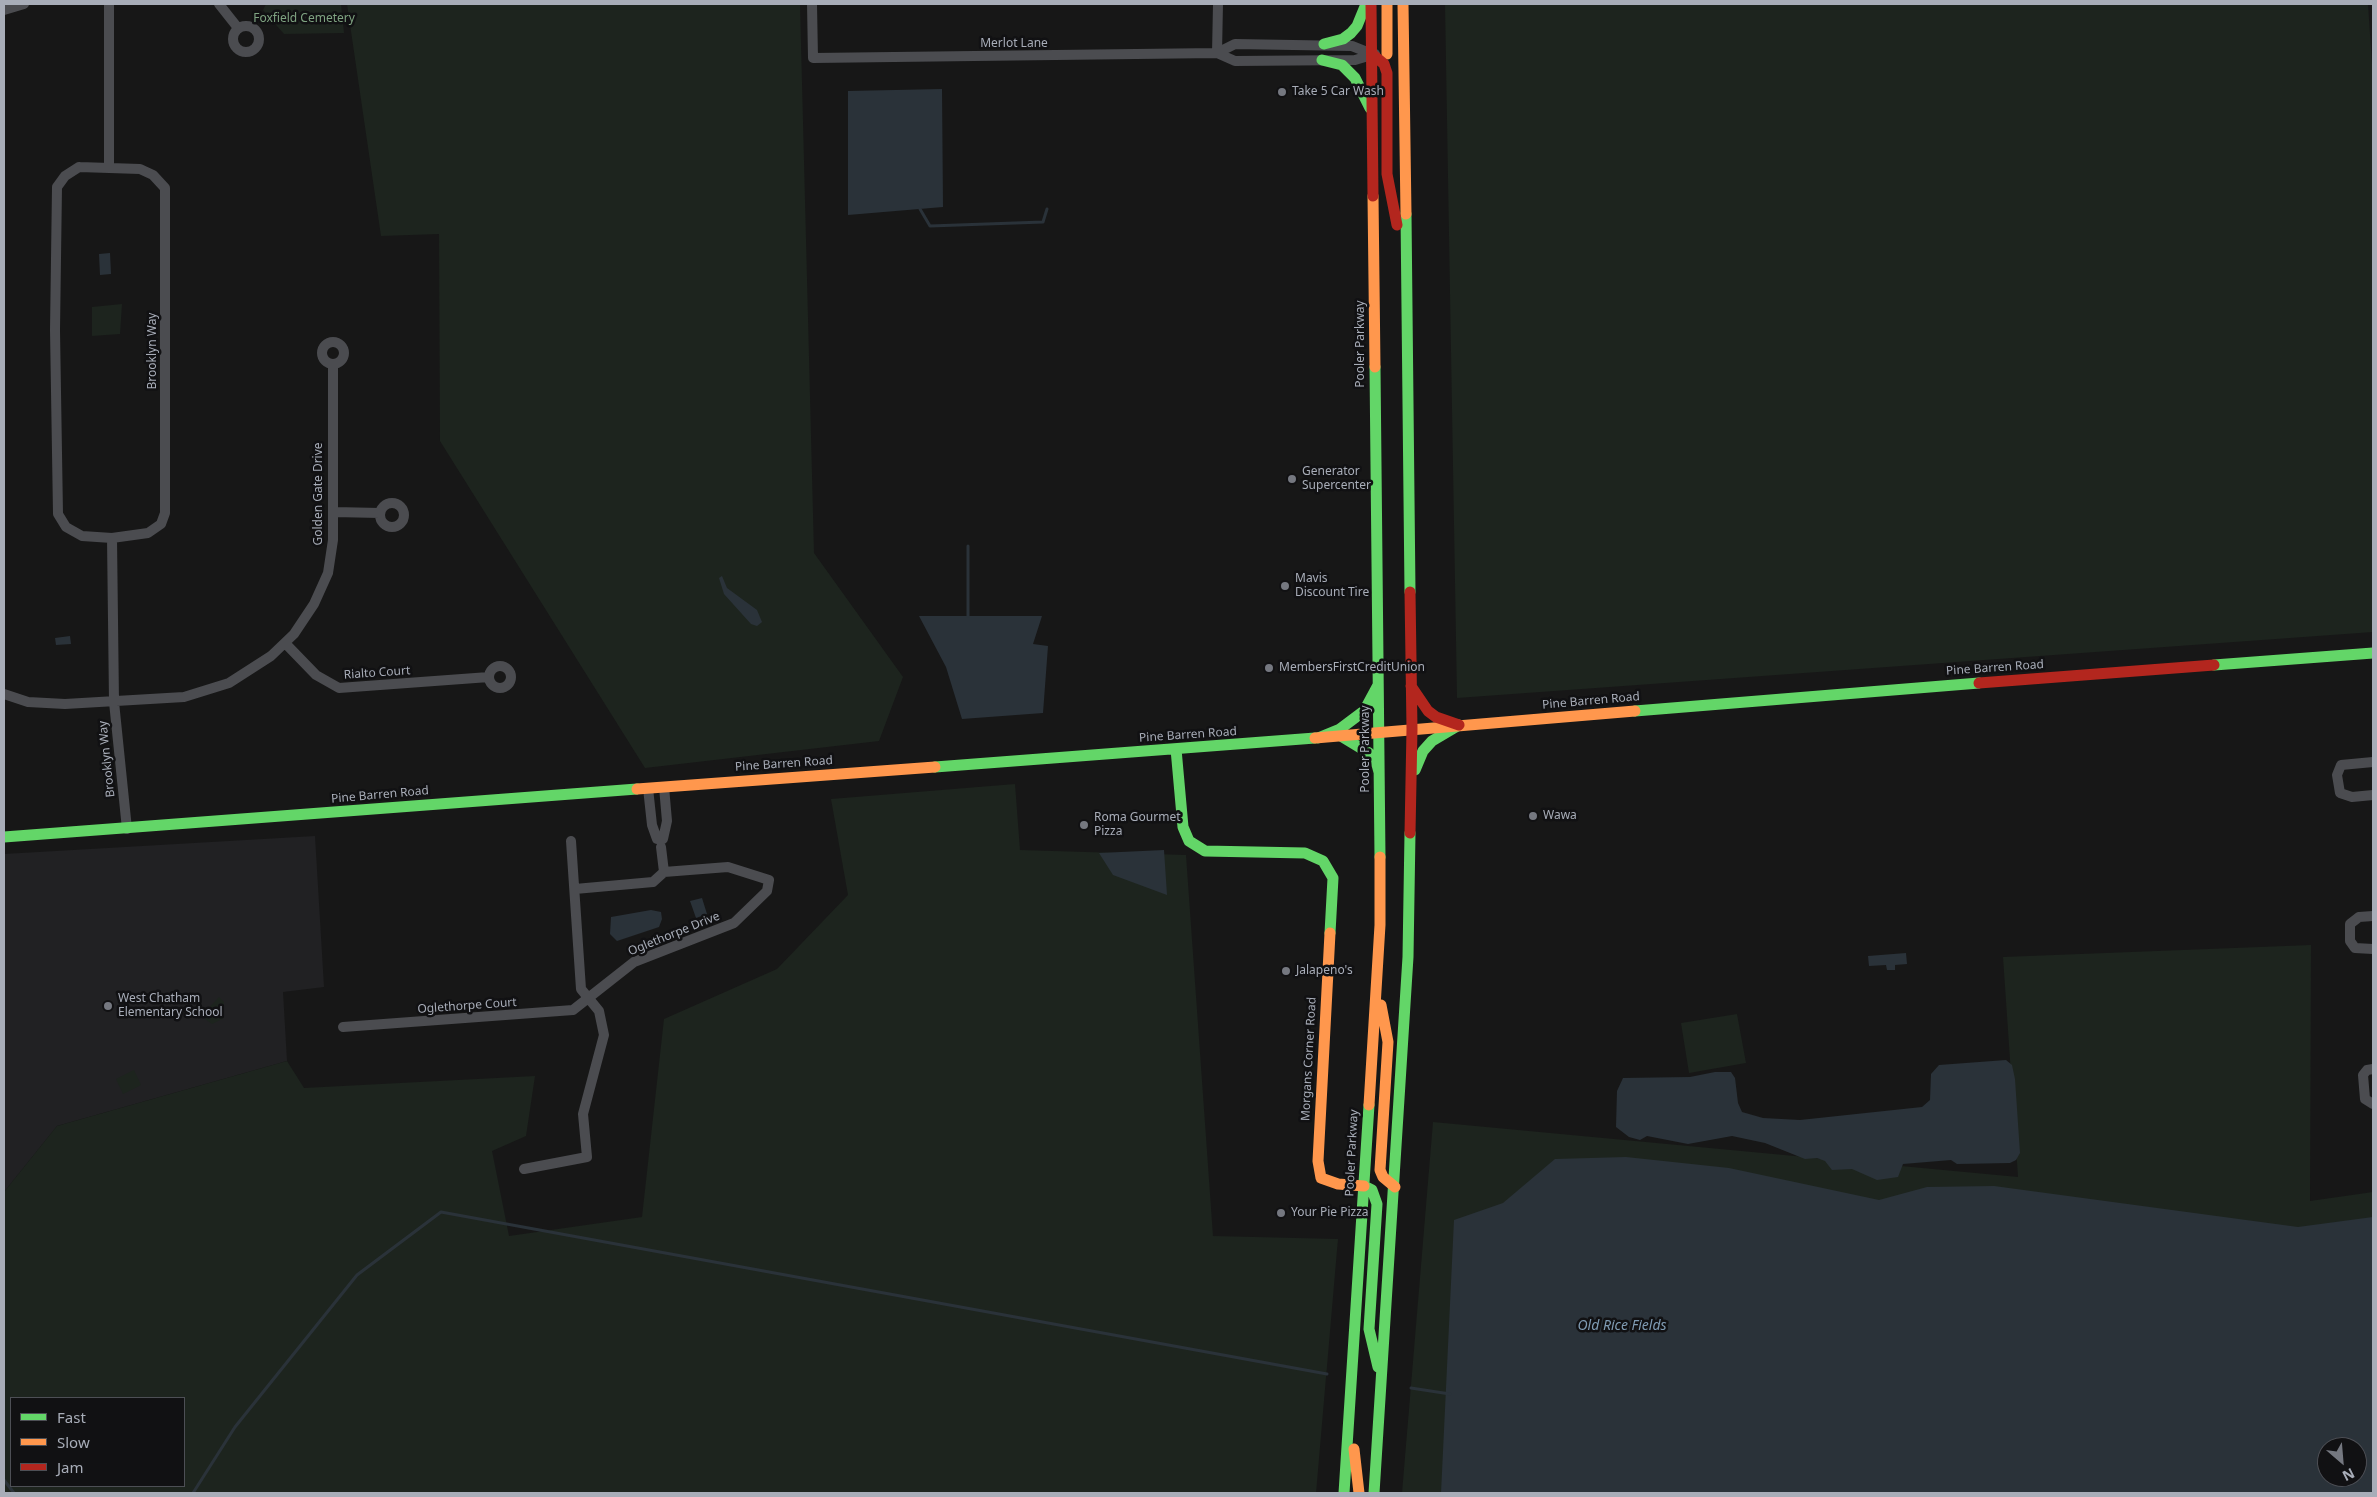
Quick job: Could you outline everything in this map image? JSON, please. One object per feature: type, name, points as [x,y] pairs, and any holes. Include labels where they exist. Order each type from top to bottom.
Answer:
[{"type":"main road","points":[[1324,44],[1342,39],[1351,33],[1357,26],[1366,4]]},
{"type":"main road","name":"Pooler Parkway","points":[[1344,1493],[1380,925],[1380,733],[1371,4]]},
{"type":"main road","points":[[1387,4],[1387,54]]},
{"type":"main road","points":[[1374,1493],[1395,1187],[1408,957],[1412,779],[1403,4]]},
{"type":"main road","points":[[1372,54],[1384,64],[1387,73],[1387,174],[1405,268]]},
{"type":"main road","points":[[1322,60],[1342,65],[1355,78],[1365,93],[1373,116]]},
{"type":"main road","name":"Pine Barren Road","points":[[4,837],[1176,750],[1412,729],[2373,653]]},
{"type":"main road","points":[[1318,738],[1340,729],[1364,711],[1372,699],[1379,681]]},
{"type":"main road","points":[[1411,686],[1428,711],[1436,717],[1459,726]]},
{"type":"main road","points":[[1412,779],[1423,751],[1432,740],[1459,726]]},
{"type":"main road","points":[[1341,736],[1370,753],[1376,761],[1380,778]]},
{"type":"main road","name":"Morgans Corner Road","points":[[1176,750],[1183,827],[1189,841],[1205,851],[1305,853],[1323,861],[1333,878],[1318,1161],[1321,1178],[1338,1184],[1364,1186]]},
{"type":"main road","points":[[1376,983],[1388,1042],[1380,1170],[1382,1177],[1395,1187]]},
{"type":"main road","points":[[1364,1186],[1372,1190],[1377,1204],[1369,1329],[1382,1384]]},
{"type":"main road","points":[[1349,1414],[1358,1493]]},
{"type":"street","points":[[4,10],[24,4]]},
{"type":"street","points":[[109,4],[109,168]]},
{"type":"street","points":[[218,4],[238,28]]},
{"type":"street","name":"Merlot Lane","points":[[812,4],[812,58],[1217,53],[1235,61],[1355,60],[1372,54],[1403,54]]},
{"type":"street","points":[[1217,53],[1218,4]]},
{"type":"street","name":"Merlot Lane","points":[[1217,53],[1235,44],[1324,44],[1352,46],[1372,54]]},
{"type":"street","name":"Brooklyn Way","points":[[79,166],[109,168],[140,169],[153,174],[165,188],[165,513],[161,524],[148,533],[112,538],[82,536],[66,527],[58,514],[55,330],[57,187],[65,176],[79,166]]},
{"type":"street","name":"Golden Gate Drive","points":[[4,694],[28,702],[65,704],[184,696],[214,689],[248,672],[294,634],[314,604],[328,573],[334,512],[333,364]]},
{"type":"street","points":[[334,512],[380,513]]},
{"type":"street","name":"Brooklyn Way","points":[[112,538],[114,702],[126,829]]},
{"type":"street","name":"Rialto Court","points":[[285,643],[316,675],[340,688],[489,677]]},
{"type":"street","points":[[2373,762],[2341,765],[2337,775],[2340,793],[2352,797],[2373,795]]},
{"type":"street","points":[[660,842],[667,821],[664,787]]},
{"type":"street","points":[[648,788],[652,825],[660,842],[664,872]]},
{"type":"street","points":[[524,1169],[587,1157],[583,1114],[604,1039],[599,1011],[581,989],[571,840]]},
{"type":"street","name":"Oglethorpe Drive","points":[[575,889],[648,884],[658,880],[664,872],[728,867],[769,880],[767,891],[734,923],[634,962],[588,999]]},
{"type":"street","points":[[2373,916],[2359,917],[2350,924],[2350,941],[2355,948],[2373,950]]},
{"type":"street","name":"Oglethorpe Court","points":[[343,1027],[568,1011],[576,1009],[588,999]]},
{"type":"street","points":[[2373,1069],[2367,1070],[2363,1075],[2365,1099],[2373,1104]]},
{"type":"shaded area","points":[[315,836],[324,987],[283,992],[287,1061],[57,1126],[4,1192],[4,854]]},
{"type":"green space","name":"Foxfield Cemetery","points":[[266,4],[341,4],[344,33],[284,34],[263,10]]},
{"type":"green space","points":[[347,4],[800,4],[814,553],[903,677],[879,741],[645,768],[440,441],[439,234],[381,236]]},
{"type":"green space","points":[[1445,4],[2368,4],[2373,79],[2373,632],[1457,698]]},
{"type":"green space","points":[[122,304],[120,334],[92,336],[92,307]]},
{"type":"green space","points":[[1015,784],[1020,850],[1186,855],[1213,1236],[1338,1239],[1316,1493],[4,1493],[4,1192],[57,1126],[287,1061],[304,1088],[535,1076],[526,1136],[492,1151],[509,1236],[642,1217],[664,1019],[777,969],[848,895],[831,799]]},
{"type":"green space","name":"Old Rice Fields","points":[[2311,945],[2310,1201],[2373,1192],[2373,1493],[1402,1493],[1433,1122],[2018,1177],[2003,957]]},
{"type":"green space","points":[[219,997],[224,1002],[224,1018],[212,1024],[205,1019],[204,1013]]},
{"type":"green space","points":[[1737,1014],[1746,1063],[1689,1073],[1681,1023]]},
{"type":"green space","points":[[134,1070],[141,1085],[123,1094],[116,1079]]},
{"type":"water","points":[[942,89],[943,207],[848,215],[848,91]]},
{"type":"water","points":[[110,253],[111,274],[100,275],[99,254]]},
{"type":"water","points":[[722,576],[727,588],[757,610],[762,622],[757,626],[751,624],[724,594],[719,578]]},
{"type":"water","points":[[919,616],[1042,616],[1033,644],[1048,646],[1043,713],[962,719],[946,667]]},
{"type":"water","points":[[70,636],[71,644],[56,645],[55,638]]},
{"type":"water","points":[[1164,850],[1167,895],[1113,875],[1099,853]]},
{"type":"water","points":[[702,898],[707,914],[696,918],[690,901]]},
{"type":"water","points":[[651,910],[661,912],[662,919],[659,927],[617,941],[610,934],[611,917]]},
{"type":"water","points":[[1906,953],[1907,964],[1895,965],[1895,970],[1887,970],[1886,965],[1869,966],[1868,956]]},
{"type":"water","points":[[2006,1060],[2012,1065],[2015,1079],[2020,1153],[2016,1160],[2010,1163],[1957,1164],[1951,1160],[1903,1164],[1898,1177],[1877,1180],[1852,1169],[1832,1170],[1825,1161],[1817,1158],[1805,1159],[1765,1143],[1732,1136],[1688,1144],[1647,1136],[1640,1140],[1629,1137],[1616,1127],[1617,1091],[1623,1078],[1690,1077],[1715,1072],[1731,1072],[1735,1078],[1738,1103],[1742,1112],[1763,1118],[1800,1120],[1922,1107],[1930,1100],[1931,1074],[1939,1065]]},
{"type":"water","name":"Old Rice Fields","points":[[1626,1157],[1729,1168],[1879,1200],[1927,1187],[1994,1186],[2298,1227],[2373,1217],[2373,1493],[1441,1493],[1454,1220],[1503,1203],[1555,1159]]},
{"type":"waterway","points":[[920,209],[930,226],[1043,222],[1047,209]]},
{"type":"waterway","points":[[968,546],[968,616]]},
{"type":"waterway","points":[[193,1493],[235,1427],[357,1275],[441,1212],[1327,1374]]},
{"type":"waterway","points":[[1411,1388],[1450,1394]]},
{"type":"waterway","points":[[4,1480],[14,1493]]},
{"type":"traffic: fast","points":[[1324,44],[1343,39],[1351,33],[1357,26],[1366,4]]},
{"type":"traffic: fast","points":[[1322,60],[1342,65],[1355,78],[1370,108]]},
{"type":"traffic: fast","points":[[1406,214],[1410,592]]},
{"type":"traffic: fast","points":[[1375,367],[1380,857]]},
{"type":"traffic: fast","points":[[2214,665],[2373,653]]},
{"type":"traffic: fast","points":[[1635,711],[1979,683]]},
{"type":"traffic: fast","points":[[1318,738],[1340,729],[1364,711],[1378,685]]},
{"type":"traffic: fast","points":[[1415,770],[1423,751],[1432,741],[1459,725]]},
{"type":"traffic: fast","points":[[1341,736],[1369,753],[1376,761],[1379,772]]},
{"type":"traffic: fast","points":[[935,767],[1315,738]]},
{"type":"traffic: fast","points":[[1176,749],[1183,827],[1189,841],[1205,851],[1305,853],[1323,861],[1333,878],[1330,933]]},
{"type":"traffic: fast","points":[[4,837],[637,789]]},
{"type":"traffic: fast","points":[[1374,1493],[1408,957],[1410,833]]},
{"type":"traffic: fast","points":[[1344,1493],[1369,1105]]},
{"type":"traffic: fast","points":[[1364,1186],[1372,1190],[1377,1204],[1369,1329],[1378,1367]]},
{"type":"traffic: slow","points":[[1387,4],[1387,54]]},
{"type":"traffic: slow","points":[[1403,4],[1406,214]]},
{"type":"traffic: slow","points":[[1373,196],[1375,367]]},
{"type":"traffic: slow","points":[[1315,738],[1635,711]]},
{"type":"traffic: slow","points":[[637,789],[935,767]]},
{"type":"traffic: slow","points":[[1369,1105],[1380,925],[1380,857]]},
{"type":"traffic: slow","points":[[1330,933],[1318,1161],[1321,1178],[1338,1184],[1364,1186]]},
{"type":"traffic: slow","points":[[1381,1005],[1388,1042],[1380,1170],[1383,1177],[1395,1187]]},
{"type":"traffic: slow","points":[[1354,1449],[1359,1493]]},
{"type":"traffic: jam","points":[[1371,4],[1373,196]]},
{"type":"traffic: jam","points":[[1372,54],[1384,64],[1387,73],[1387,174],[1397,225]]},
{"type":"traffic: jam","points":[[1410,592],[1412,729],[1410,833]]},
{"type":"traffic: jam","points":[[1979,683],[2214,665]]},
{"type":"traffic: jam","points":[[1411,686],[1428,711],[1436,717],[1459,725]]},
{"type":"place","name":"Take 5 Car Wash","points":[[1282,92]]},
{"type":"place","name":"Generator Supercenter","points":[[1292,479]]},
{"type":"place","name":"Mavis Discount Tire","points":[[1285,586]]},
{"type":"place","name":"MembersFirstCreditUnion","points":[[1269,668]]},
{"type":"place","name":"Wawa","points":[[1533,816]]},
{"type":"place","name":"Roma Gourmet Pizza","points":[[1084,825]]},
{"type":"place","name":"Jalapeno's","points":[[1286,971]]},
{"type":"place","name":"West Chatham Elementary School","points":[[108,1006]]},
{"type":"place","name":"Your Pie Pizza","points":[[1281,1213]]}]
